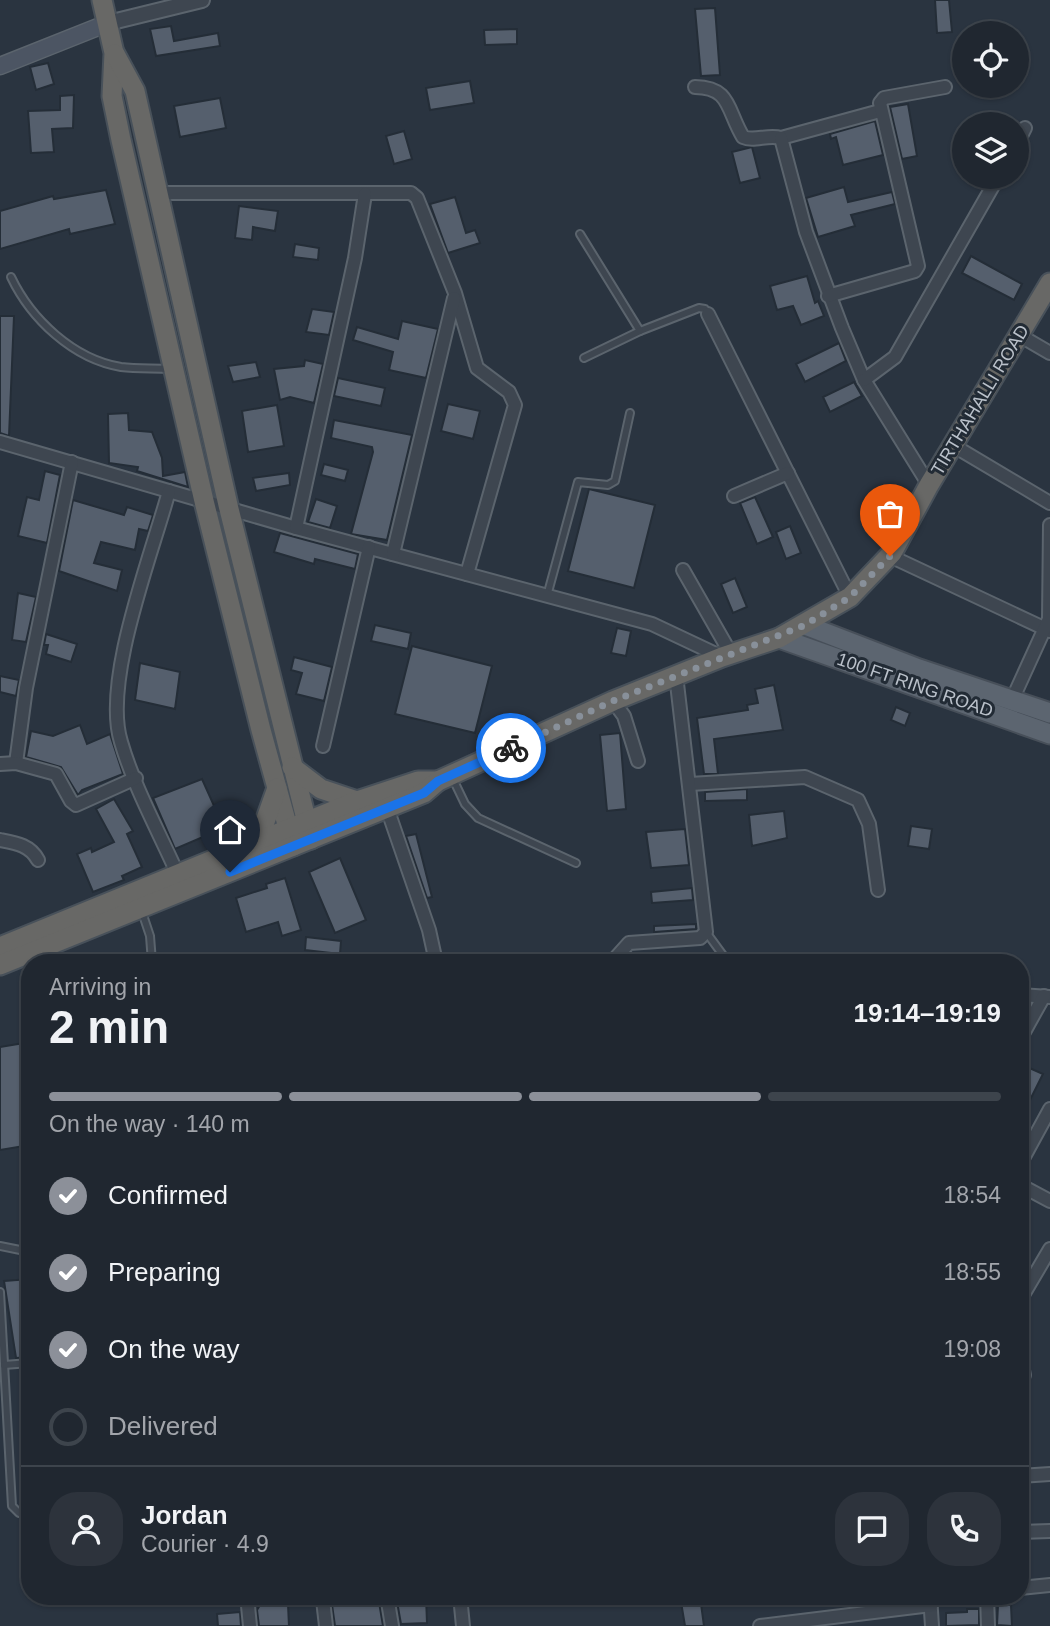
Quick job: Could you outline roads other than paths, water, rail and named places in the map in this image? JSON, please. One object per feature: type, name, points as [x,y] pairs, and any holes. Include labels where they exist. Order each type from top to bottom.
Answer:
[{"type":"highway","points":[[102,1],[114,53],[111,96],[176,369],[204,501],[277,788],[299,833]]},
{"type":"highway","points":[[114,53],[135,91],[228,505],[292,767],[299,833]]},
{"type":"highway","name":"TIRTHAHALLI ROAD","points":[[299,833],[387,808],[424,793],[445,778],[613,701],[727,655],[779,638],[850,597],[890,556],[929,485],[1050,283]]},
{"type":"highway","points":[[292,767],[321,789],[356,801]]},
{"type":"highway","points":[[27,954],[140,907],[299,833],[356,801],[418,781],[445,778]]},
{"type":"highway","points":[[251,844],[262,830],[277,788]]},
{"type":"highway","points":[[0,947],[251,844],[299,833]]},
{"type":"highway","points":[[0,965],[21,956]]},
{"type":"main road","points":[[0,66],[108,23]]},
{"type":"main road","name":"100 FT RING ROAD","points":[[805,625],[919,669],[1013,698],[1050,713]]},
{"type":"main road","name":"100 FT RING ROAD","points":[[779,638],[1050,734]]},
{"type":"street","points":[[108,23],[202,0]]},
{"type":"street","points":[[695,87],[710,87],[720,91],[746,139],[771,135],[781,138],[880,111]]},
{"type":"street","points":[[828,296],[915,271],[918,266],[880,111],[884,98],[946,87]]},
{"type":"street","points":[[781,138],[806,232],[828,296],[864,380],[929,485]]},
{"type":"street","points":[[864,380],[895,357],[991,189]]},
{"type":"street","points":[[159,193],[411,193],[417,198],[477,368],[509,392],[515,405],[467,574]]},
{"type":"street","points":[[296,527],[355,258],[365,194]]},
{"type":"street","points":[[393,554],[454,298]]},
{"type":"street","points":[[708,314],[850,597]]},
{"type":"street","points":[[1019,335],[1050,353]]},
{"type":"street","points":[[0,442],[204,501],[228,505],[296,527],[652,624],[727,655]]},
{"type":"street","points":[[954,446],[1050,503]]},
{"type":"street","points":[[16,763],[26,688],[72,463]]},
{"type":"street","points":[[734,496],[788,473]]},
{"type":"street","points":[[169,491],[125,649],[116,709],[120,741],[178,875]]},
{"type":"street","points":[[1013,698],[1048,630],[1050,525]]},
{"type":"street","points":[[323,746],[369,547]]},
{"type":"street","points":[[890,556],[1048,630]]},
{"type":"street","points":[[682,570],[727,655]]},
{"type":"street","points":[[619,954],[629,943],[700,938],[706,932],[676,675]]},
{"type":"street","points":[[613,701],[624,716],[638,761]]},
{"type":"street","points":[[0,764],[16,763],[56,774],[76,805],[136,778]]},
{"type":"street","points":[[690,784],[805,777],[858,800],[869,824],[878,890]]},
{"type":"street","points":[[387,808],[429,930],[434,954]]},
{"type":"street","points":[[0,840],[21,844],[34,852],[38,860]]},
{"type":"street","points":[[1029,996],[1047,997],[1029,1025]]},
{"type":"street","points":[[1029,1148],[1050,1109]]},
{"type":"street","points":[[1029,1190],[1050,1201]]},
{"type":"street","points":[[1029,1285],[1050,1250]]},
{"type":"street","points":[[1029,1475],[1050,1474]]},
{"type":"street","points":[[1029,1532],[1050,1531]]},
{"type":"street","points":[[1029,1587],[1050,1586]]},
{"type":"street","points":[[248,1605],[250,1626]]},
{"type":"street","points":[[324,1605],[326,1626]]},
{"type":"street","points":[[388,1605],[392,1626]]},
{"type":"street","points":[[461,1605],[463,1626]]},
{"type":"street","points":[[760,1626],[834,1621],[911,1605]]},
{"type":"street","points":[[930,1605],[932,1626]]},
{"type":"street","points":[[987,1605],[988,1626]]},
{"type":"lane","points":[[580,234],[640,331]]},
{"type":"lane","points":[[11,277],[21,299],[55,336],[78,349],[120,367],[176,369]]},
{"type":"lane","points":[[584,358],[640,331],[699,308],[705,309],[708,314]]},
{"type":"lane","points":[[547,596],[576,485],[582,480],[608,485],[615,481],[630,413]]},
{"type":"lane","points":[[445,778],[478,818],[576,863]]},
{"type":"lane","points":[[140,907],[150,936],[151,954]]},
{"type":"lane","points":[[706,932],[722,954]]},
{"type":"lane","points":[[0,1246],[21,1250]]},
{"type":"lane","points":[[0,1292],[12,1506],[21,1513]]},
{"type":"lane","points":[[4,1364],[21,1363]]}]
